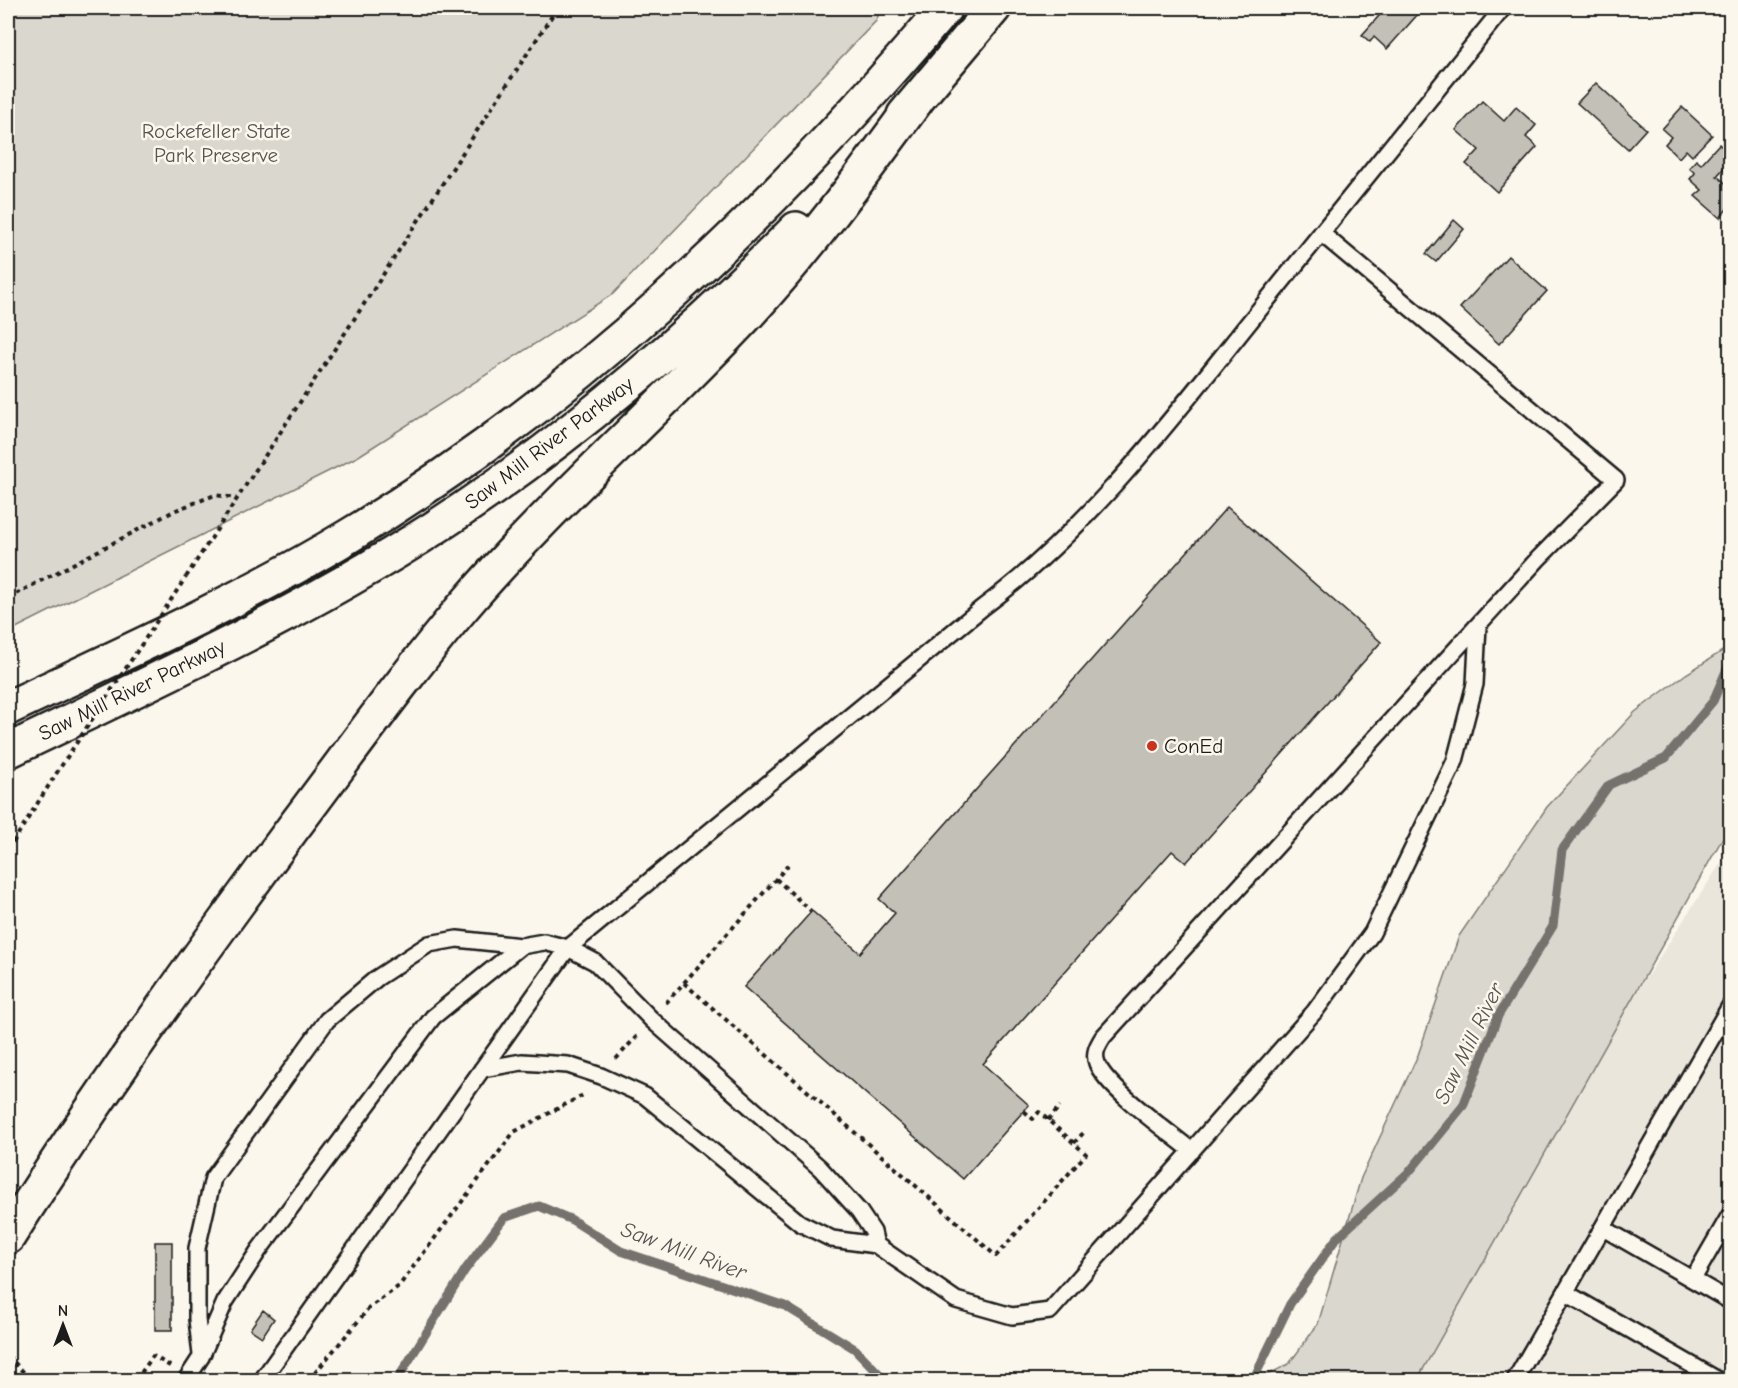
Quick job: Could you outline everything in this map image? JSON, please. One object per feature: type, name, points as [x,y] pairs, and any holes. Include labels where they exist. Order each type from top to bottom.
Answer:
[{"type":"highway","name":"Saw Mill River Parkway","points":[[8,708],[250,590],[326,549],[408,498],[525,418],[608,351],[730,242],[879,85],[945,8]]},
{"type":"highway","name":"Saw Mill River Parkway","points":[[8,751],[314,599],[414,540],[510,477],[598,410],[682,338],[842,183],[917,100],[994,8]]},
{"type":"highway","points":[[8,1237],[71,1137],[167,998],[408,676],[462,608],[521,543],[747,315],[789,269],[917,100]]},
{"type":"lane","points":[[262,1380],[568,948],[982,608],[1021,579],[1083,520],[1192,394],[1503,8]]},
{"type":"lane","points":[[1192,1151],[1110,1082],[1097,1063],[1096,1050],[1102,1037],[1478,625],[1616,480],[1321,233]]},
{"type":"lane","points":[[482,1069],[522,1062],[568,1065],[602,1076],[645,1096],[801,1223],[832,1239],[876,1245],[956,1300],[1012,1316],[1050,1311],[1315,1011],[1372,933],[1455,761],[1475,684],[1478,625]]},
{"type":"lane","points":[[201,1357],[197,1319],[197,1248],[213,1178],[327,1020],[377,978],[429,944],[457,939],[521,946],[544,942],[568,948],[595,962],[652,1020],[820,1168],[859,1211],[873,1232],[876,1245]]},
{"type":"lane","points":[[188,1379],[201,1357],[225,1302],[259,1250],[433,1017],[521,946]]},
{"type":"lane","points":[[1515,1380],[1731,1006]]},
{"type":"lane","points":[[1693,1279],[1731,1215]]},
{"type":"lane","points":[[1603,1227],[1731,1301]]},
{"type":"lane","points":[[1566,1293],[1718,1380]]},
{"type":"path","points":[[8,850],[557,8]]},
{"type":"path","points":[[8,598],[176,510],[215,495],[236,498]]},
{"type":"path","points":[[309,1380],[369,1308],[399,1286],[514,1132],[584,1096],[790,863]]},
{"type":"path","points":[[776,879],[811,911]]},
{"type":"path","points":[[684,983],[996,1256],[1086,1154],[1039,1112],[1033,1119],[1024,1111]]},
{"type":"path","points":[[1048,1120],[1060,1106]]},
{"type":"path","points":[[1074,1143],[1085,1131]]},
{"type":"path","points":[[8,1356],[31,1380]]},
{"type":"path","points":[[136,1380],[153,1356],[188,1379]]},
{"type":"shaded area","points":[[1730,849],[1730,1380],[1384,1380]]},
{"type":"green space","name":"Rockefeller State Park Preserve","points":[[8,8],[881,8],[876,21],[613,294],[357,457],[8,632]]},
{"type":"green space","points":[[1730,646],[1730,825],[1417,1380],[1257,1380],[1289,1364],[1318,1324],[1361,1178],[1418,1055],[1459,936],[1547,807],[1635,712],[1686,674]]},
{"type":"building","points":[[1386,8],[1410,8],[1418,14],[1387,49],[1374,37],[1370,42],[1362,35]]},
{"type":"building","points":[[1596,83],[1646,129],[1628,149],[1577,103]]},
{"type":"building","points":[[1482,101],[1504,121],[1516,107],[1536,125],[1526,137],[1537,147],[1497,192],[1466,164],[1479,150],[1456,130]]},
{"type":"building","points":[[1682,107],[1712,135],[1692,156],[1686,150],[1679,158],[1665,144],[1671,137],[1662,129]]},
{"type":"building","points":[[1719,144],[1729,153],[1724,159],[1728,163],[1717,176],[1730,187],[1730,205],[1720,218],[1695,196],[1702,190],[1690,179],[1695,173],[1689,168],[1696,160],[1701,164]]},
{"type":"building","points":[[1454,220],[1464,229],[1436,262],[1426,254]]},
{"type":"building","points":[[1508,256],[1547,291],[1499,344],[1460,308]]},
{"type":"building","name":"ConEd","points":[[1227,507],[1381,642],[1186,863],[1172,851],[983,1064],[1029,1105],[963,1179],[744,987],[812,911],[860,953],[895,913],[879,899]]},
{"type":"building","points":[[155,1242],[172,1242],[172,1330],[155,1330]]},
{"type":"building","points":[[263,1310],[274,1319],[262,1337],[250,1329]]},
{"type":"waterway","name":"Saw Mill River","points":[[1253,1380],[1290,1304],[1336,1239],[1410,1171],[1463,1106],[1498,1016],[1553,926],[1562,850],[1609,785],[1666,758],[1713,701],[1730,662]]},
{"type":"waterway","name":"Saw Mill River","points":[[397,1380],[465,1270],[504,1218],[539,1206],[572,1220],[621,1251],[785,1306],[855,1349],[885,1380]]},
{"type":"place","name":"ConEd","points":[[1152,746]]}]
